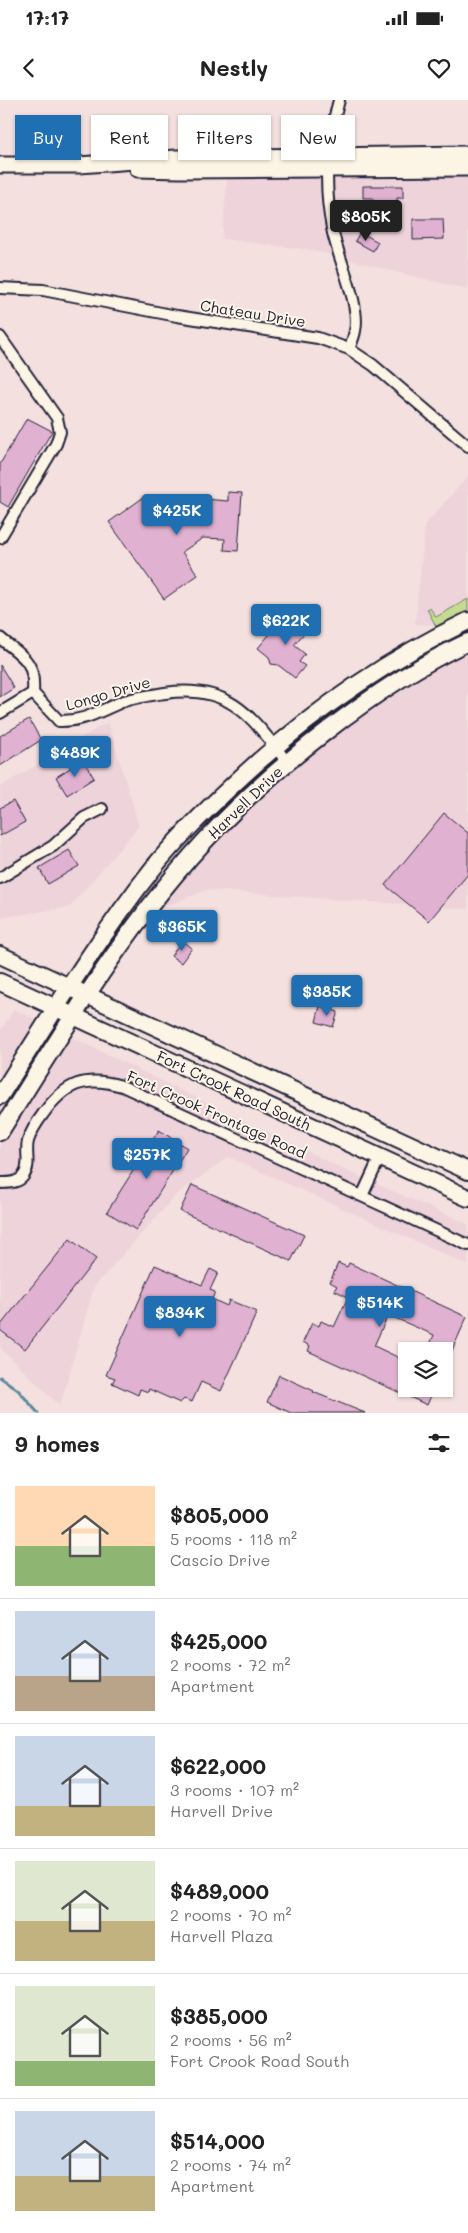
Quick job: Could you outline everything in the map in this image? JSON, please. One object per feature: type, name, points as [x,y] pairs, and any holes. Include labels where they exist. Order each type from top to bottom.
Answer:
[{"type":"main road","points":[[327,162],[468,154]]},
{"type":"main road","points":[[0,166],[79,165],[176,158],[468,168]]},
{"type":"main road","name":"Harvell Drive","points":[[0,1096],[69,987],[123,908],[172,846],[205,810],[275,746],[334,700],[396,659],[468,621]]},
{"type":"main road","name":"Harvell Drive","points":[[0,1132],[86,995],[130,934],[189,859],[232,812],[287,762],[378,693],[468,642]]},
{"type":"main road","name":"Fort Crook Road South","points":[[0,955],[468,1171]]},
{"type":"main road","name":"Fort Crook Road South","points":[[0,982],[468,1198]]},
{"type":"street","points":[[339,100],[330,135],[327,162],[332,228],[353,302],[355,316],[356,330],[349,350]]},
{"type":"street","name":"Chateau Drive","points":[[0,288],[43,290],[177,316],[318,338],[349,350],[373,365],[468,446]]},
{"type":"street","points":[[0,337],[57,418],[60,432],[56,444],[0,538]]},
{"type":"street","points":[[0,638],[29,662],[34,678],[33,693],[0,713]]},
{"type":"street","name":"Longo Drive","points":[[33,693],[59,721],[74,722],[127,700],[152,694],[178,691],[202,692],[222,697],[238,707],[259,726],[287,762]]},
{"type":"street","points":[[0,878],[53,846],[84,818],[102,809]]},
{"type":"street","name":"Fort Crook Frontage Road","points":[[0,1182],[16,1182],[24,1176],[28,1168],[26,1148],[29,1137],[35,1125],[64,1090],[77,1084],[93,1081],[107,1082],[122,1086],[468,1245]]},
{"type":"street","points":[[362,1196],[380,1157]]},
{"type":"shaded area","points":[[468,165],[468,290],[310,250],[222,239],[227,179]]},
{"type":"shaded area","points":[[468,476],[468,612],[445,625],[415,624],[425,525]]},
{"type":"shaded area","points":[[468,651],[468,909],[207,890],[153,911],[187,868],[289,768],[391,692]]},
{"type":"shaded area","points":[[108,722],[139,826],[70,907],[0,918],[0,787]]},
{"type":"shaded area","points":[[14,1009],[345,1170],[468,1224],[468,1265],[228,1157],[177,1194],[94,1287],[60,1406],[0,1348],[0,1031]]},
{"type":"green space","points":[[468,599],[468,615],[438,630],[427,609],[430,608],[436,617]]},
{"type":"building","points":[[363,186],[403,186],[403,198],[397,198],[397,221],[372,220],[373,198],[363,198]]},
{"type":"building","points":[[413,219],[443,219],[444,239],[413,240]]},
{"type":"building","points":[[360,232],[378,242],[373,251],[355,241]]},
{"type":"building","points":[[27,418],[52,431],[8,507],[0,502],[0,464]]},
{"type":"building","points":[[228,492],[242,493],[238,551],[224,550],[225,539],[203,538],[182,552],[198,575],[164,599],[109,522],[144,497],[161,520],[192,498],[228,501]]},
{"type":"building","points":[[295,614],[310,626],[294,645],[305,654],[299,662],[305,666],[295,678],[278,665],[271,664],[269,657],[258,648],[274,629],[280,633]]},
{"type":"building","points":[[0,665],[14,688],[0,697]]},
{"type":"building","points":[[29,719],[41,740],[0,766],[0,736]]},
{"type":"building","points":[[83,760],[94,778],[67,795],[56,777]]},
{"type":"building","points":[[13,801],[25,822],[0,836],[0,808]]},
{"type":"building","points":[[444,813],[468,833],[468,874],[429,921],[385,885]]},
{"type":"building","points":[[69,850],[79,866],[48,884],[39,868]]},
{"type":"building","points":[[182,940],[192,948],[181,963],[171,956]]},
{"type":"building","points":[[320,1006],[338,1012],[333,1027],[316,1022]]},
{"type":"building","points":[[159,1130],[187,1148],[136,1230],[107,1212]]},
{"type":"building","points":[[192,1185],[304,1235],[291,1261],[180,1211]]},
{"type":"building","points":[[70,1239],[96,1259],[25,1349],[0,1330],[0,1326]]},
{"type":"building","points":[[338,1263],[347,1267],[349,1263],[467,1317],[453,1348],[453,1342],[431,1342],[434,1335],[388,1315],[374,1346],[398,1357],[398,1392],[308,1351],[310,1346],[303,1342],[312,1323],[319,1326],[321,1321],[334,1327],[348,1297],[334,1290],[337,1286],[330,1282]]},
{"type":"building","points":[[155,1265],[202,1285],[210,1269],[218,1273],[210,1290],[215,1292],[212,1299],[227,1306],[229,1300],[257,1312],[221,1391],[201,1382],[192,1402],[184,1399],[180,1403],[149,1389],[148,1392],[140,1389],[138,1395],[112,1383],[115,1378],[106,1375]]},
{"type":"building","points":[[279,1375],[313,1392],[365,1413],[291,1413],[267,1402]]},
{"type":"building","points":[[409,1397],[430,1397],[427,1405]]},
{"type":"waterway","points":[[0,1377],[18,1390],[38,1413]]}]
